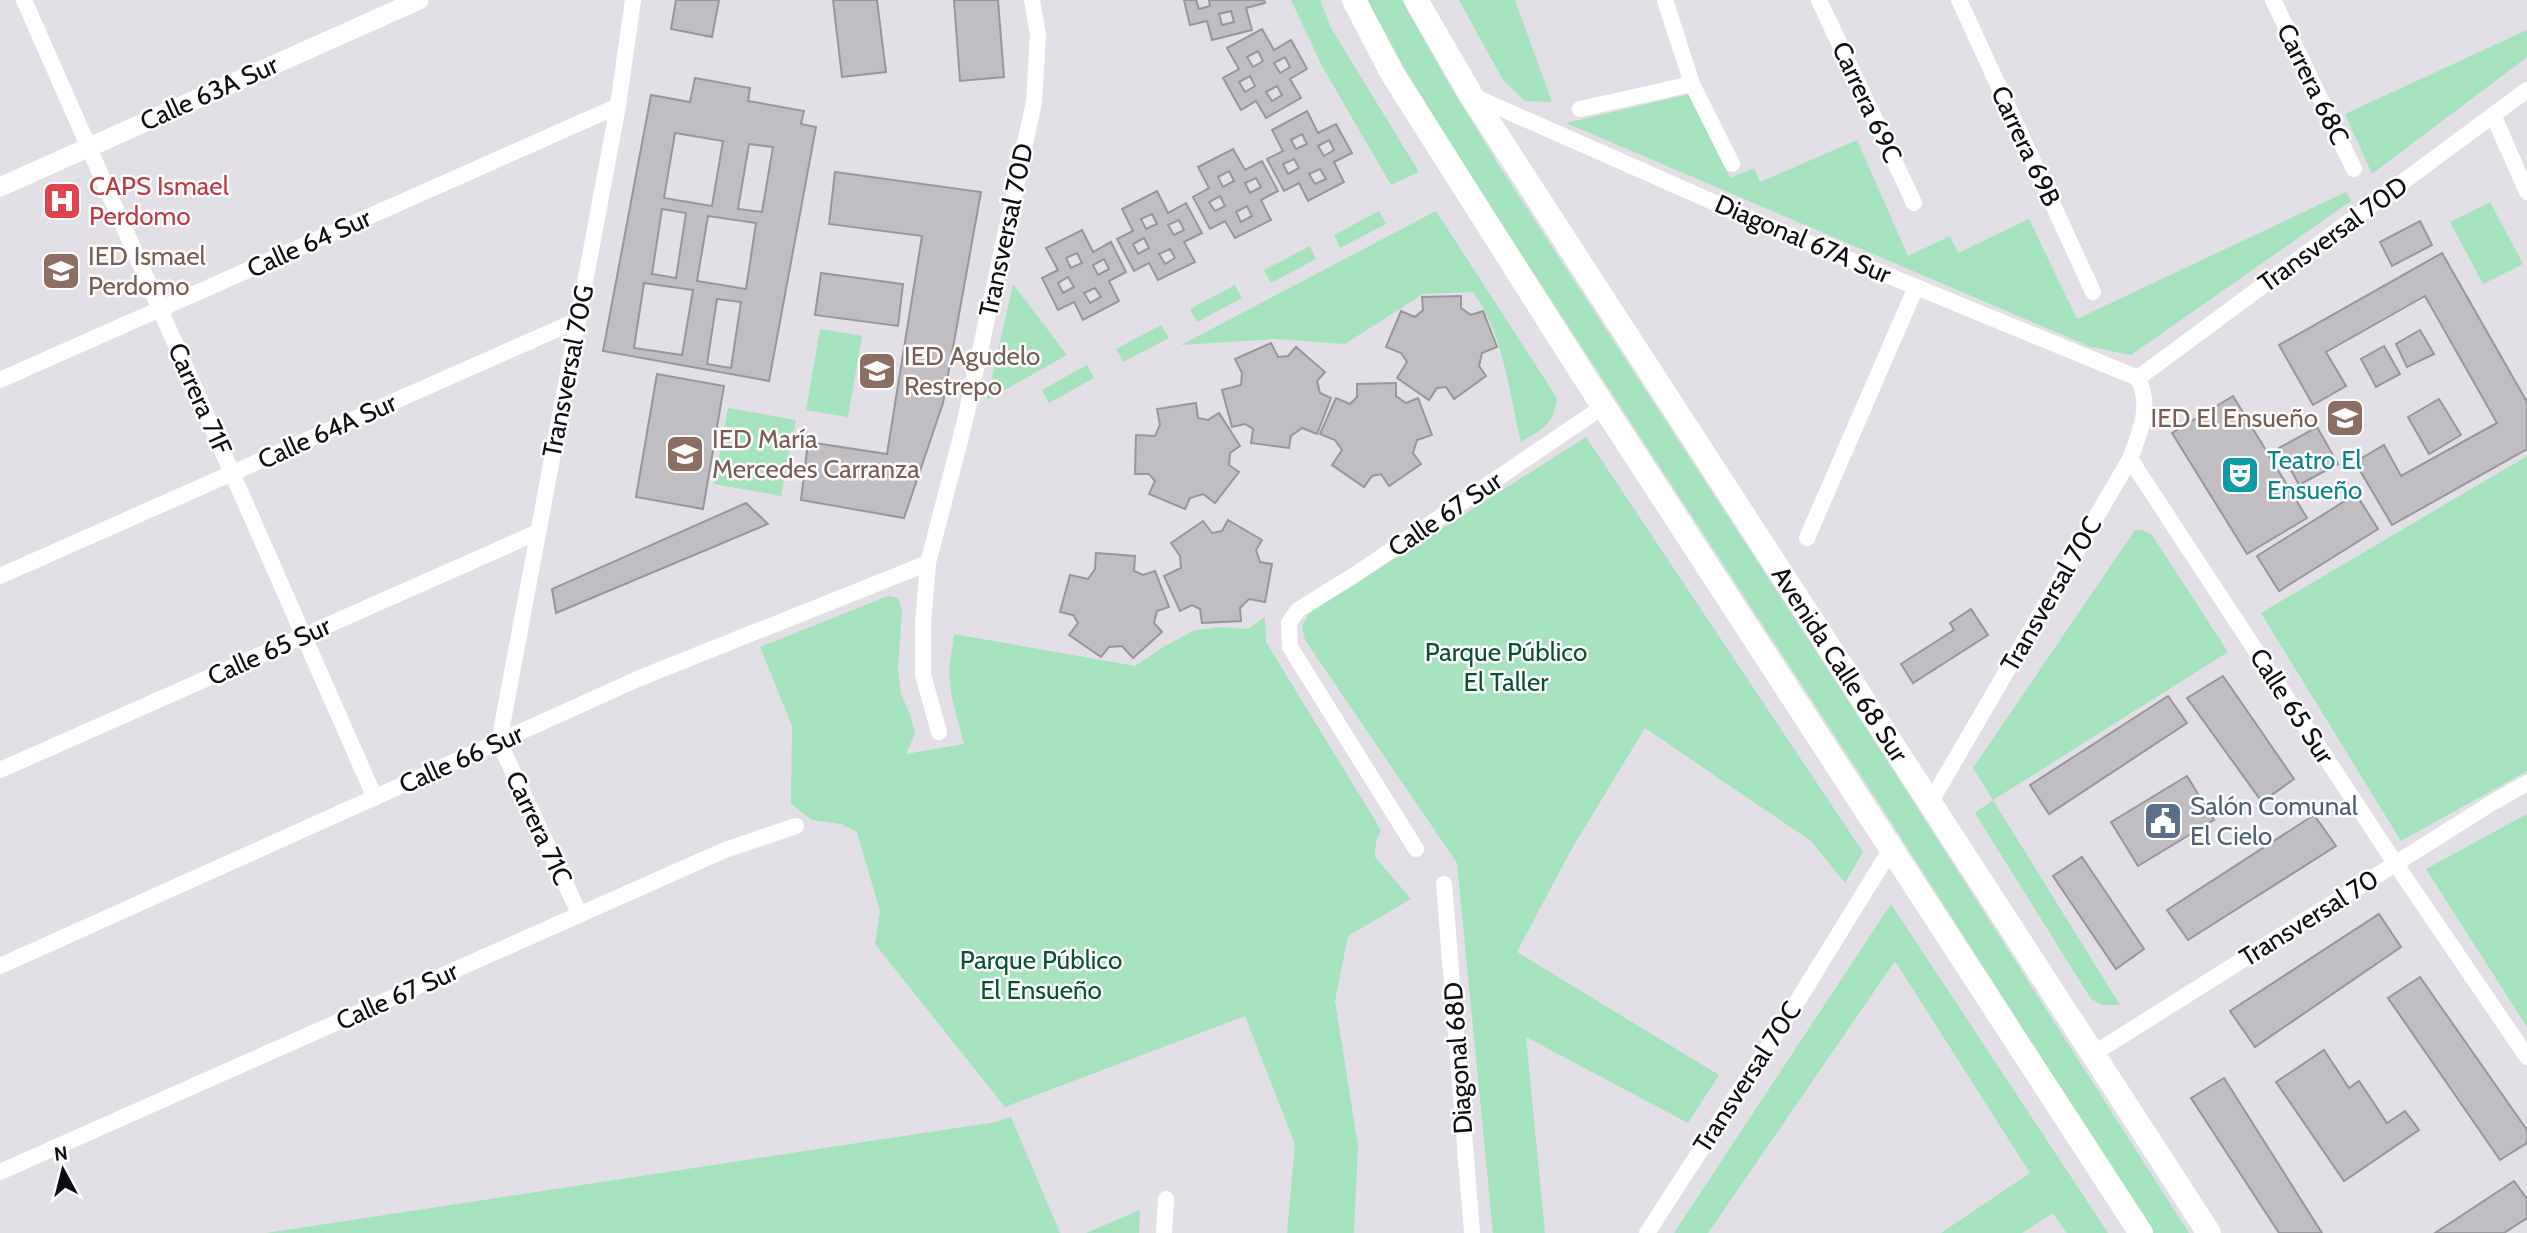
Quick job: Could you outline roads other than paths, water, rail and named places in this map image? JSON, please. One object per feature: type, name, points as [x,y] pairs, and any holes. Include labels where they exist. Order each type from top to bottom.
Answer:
[{"type":"main road","points":[[1354,0],[1392,73],[1453,170],[2141,1233]]},
{"type":"main road","name":"Avenida Calle 68 Sur","points":[[1416,0],[1471,95],[2209,1233]]},
{"type":"street","name":"Carrera 71F","points":[[24,0],[375,798]]},
{"type":"street","name":"Calle 63A Sur","points":[[0,187],[419,0]]},
{"type":"street","name":"Transversal 70G","points":[[499,742],[618,106],[633,0]]},
{"type":"street","name":"Transversal 70D","points":[[939,732],[923,674],[923,623],[928,563],[964,425],[1034,102],[1038,35],[1032,0]]},
{"type":"street","points":[[1665,0],[1692,84],[1732,164]]},
{"type":"street","name":"Carrera 69C","points":[[1819,0],[1914,203]]},
{"type":"street","name":"Carrera 69B","points":[[1959,0],[2093,292]]},
{"type":"street","name":"Carrera 68C","points":[[2273,0],[2354,169]]},
{"type":"street","points":[[1580,109],[1692,84]]},
{"type":"street","name":"Transversal 70D","points":[[2137,378],[2527,90]]},
{"type":"street","name":"Diagonal 67A Sur","points":[[1471,95],[1765,225],[2137,378]]},
{"type":"street","name":"Calle 64 Sur","points":[[0,380],[618,106]]},
{"type":"street","points":[[2493,115],[2527,192]]},
{"type":"street","points":[[1807,538],[1916,287]]},
{"type":"street","name":"Calle 64A Sur","points":[[0,576],[578,320]]},
{"type":"street","name":"Transversal 70C","points":[[1930,803],[2130,459],[2145,417],[2145,400],[2137,378]]},
{"type":"street","name":"Calle 67 Sur","points":[[1416,849],[1290,647],[1289,623],[1298,610],[1356,574],[1604,406]]},
{"type":"street","name":"Calle 65 Sur","points":[[2130,459],[2395,863],[2527,1056]]},
{"type":"street","name":"Calle 65 Sur","points":[[0,770],[538,531]]},
{"type":"street","name":"Calle 66 Sur","points":[[0,967],[640,678],[928,563]]},
{"type":"street","name":"Carrera 71C","points":[[499,742],[580,915]]},
{"type":"street","name":"Transversal 70","points":[[2093,1054],[2527,783]]},
{"type":"street","name":"Calle 67 Sur","points":[[0,1172],[725,850],[796,826]]},
{"type":"street","name":"Transversal 70C","points":[[1647,1233],[1800,997],[1891,849]]},
{"type":"street","name":"Diagonal 68D","points":[[1444,884],[1472,1233]]},
{"type":"street","points":[[1164,1233],[1166,1199]]},
{"type":"place","name":"CAPS Ismael Perdomo","points":[[62,201]]},
{"type":"place","name":"IED Ismael Perdomo","points":[[61,271]]},
{"type":"place","name":"IED Agudelo Restrepo","points":[[877,371]]},
{"type":"place","name":"IED El Ensueño","points":[[2345,418]]},
{"type":"place","name":"IED María Mercedes Carranza","points":[[685,454]]},
{"type":"place","name":"Teatro El Ensueño","points":[[2240,475]]},
{"type":"place","name":"Salón Comunal El Cielo","points":[[2163,821]]},
{"type":"park label","name":"Parque Público El Taller","points":[[1506,667]]},
{"type":"park label","name":"Parque Público El Ensueño","points":[[1041,975]]}]
